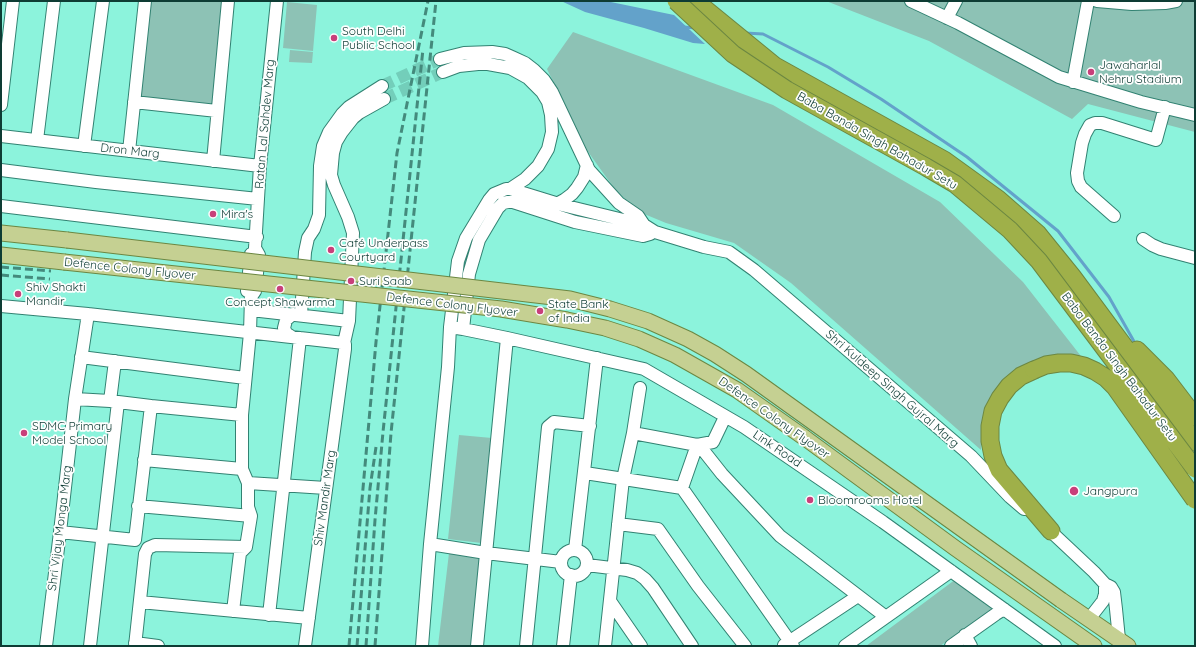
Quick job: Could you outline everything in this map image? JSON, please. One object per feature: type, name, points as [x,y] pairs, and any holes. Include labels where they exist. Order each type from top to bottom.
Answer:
[{"type":"highway","name":"Baba Banda Singh Bahadur Setu","points":[[676,1],[733,54],[787,90],[955,184],[1010,230],[1040,261],[1195,469]]},
{"type":"highway","name":"Baba Banda Singh Bahadur Setu","points":[[698,1],[704,8],[775,66],[944,160],[998,198],[1038,234],[1072,276],[1195,442]]},
{"type":"highway","points":[[1096,309],[1166,379],[1195,417]]},
{"type":"highway","points":[[1051,531],[999,470],[993,456],[990,441],[990,426],[993,411],[1000,398],[1009,386],[1021,376],[1046,365],[1071,363],[1084,366],[1106,378],[1115,388],[1195,500]]},
{"type":"main road","name":"Defence Colony Flyover","points":[[1,233],[210,256],[570,299],[610,309],[648,321],[688,339],[746,374],[1061,600],[1124,643]]},
{"type":"main road","name":"Defence Colony Flyover","points":[[1,255],[501,310],[567,320],[639,339],[676,355],[737,390],[955,548],[1094,646]]},
{"type":"street","points":[[1,105],[13,1]]},
{"type":"street","points":[[37,140],[54,1]]},
{"type":"street","points":[[84,146],[103,1]]},
{"type":"street","points":[[129,151],[145,1]]},
{"type":"street","points":[[213,160],[228,1]]},
{"type":"street","name":"Ratan Lal Sahdev Marg","points":[[242,469],[242,415],[250,333],[251,297],[255,291],[259,256],[256,242],[260,166],[277,1]]},
{"type":"street","points":[[911,1],[947,18],[1059,77],[1141,102],[1195,115]]},
{"type":"street","points":[[947,18],[956,1]]},
{"type":"street","points":[[1073,82],[1088,1]]},
{"type":"street","points":[[1097,1],[1132,4],[1165,3],[1176,1]]},
{"type":"street","points":[[440,59],[464,53],[492,52],[505,54],[525,63],[544,80],[552,92],[587,166],[619,203],[638,216],[643,230]]},
{"type":"street","points":[[422,646],[430,544],[448,367],[450,327],[458,261],[466,238],[489,200],[500,190],[510,188],[525,179],[538,166],[548,149],[552,132],[551,115],[548,102],[542,92],[528,78],[510,68],[488,64],[478,64],[459,66],[443,72]]},
{"type":"street","points":[[297,315],[308,238],[317,222],[319,215],[320,166],[323,146],[329,132],[342,114],[349,107],[382,86]]},
{"type":"street","name":"Shiv Mandir Marg","points":[[305,646],[344,346],[349,321],[352,233],[348,217],[334,185],[332,175],[333,153],[336,142],[353,118],[384,99]]},
{"type":"street","points":[[134,102],[217,111]]},
{"type":"street","points":[[1114,216],[1081,187],[1078,181],[1077,173],[1085,134],[1090,125],[1102,123],[1156,140],[1164,108]]},
{"type":"street","name":"Dron Marg","points":[[1,136],[260,166]]},
{"type":"street","points":[[542,212],[568,197],[577,188],[584,177],[587,166]]},
{"type":"street","points":[[1,170],[96,182],[258,199]]},
{"type":"street","points":[[510,188],[556,204],[643,230]]},
{"type":"street","points":[[463,329],[469,274],[473,258],[479,240],[498,208],[503,203],[513,202],[575,222],[643,230]]},
{"type":"street","points":[[1,206],[256,242]]},
{"type":"street","name":"Shri Kuldeep Singh Gujral Marg","points":[[643,230],[655,232],[704,247],[729,252],[754,270],[971,456],[1010,497],[1051,531],[1105,584],[1110,587],[1114,592],[1116,609],[1124,643]]},
{"type":"street","points":[[1143,239],[1161,249],[1195,258]]},
{"type":"street","points":[[1,306],[88,314],[296,338],[344,346]]},
{"type":"street","points":[[251,310],[349,321]]},
{"type":"street","name":"Shri Vijay Monga Marg","points":[[46,646],[75,399],[88,314]]},
{"type":"street","points":[[296,338],[286,333],[284,328],[286,320],[297,315]]},
{"type":"street","name":"Link Road","points":[[450,327],[507,338],[644,369],[744,427],[882,522],[1055,646]]},
{"type":"street","points":[[269,615],[299,351],[296,338]]},
{"type":"street","points":[[477,646],[507,338]]},
{"type":"street","points":[[81,357],[245,378]]},
{"type":"street","points":[[576,550],[597,358]]},
{"type":"street","points":[[90,646],[103,537],[114,402],[115,361]]},
{"type":"street","points":[[605,646],[623,479],[640,388]]},
{"type":"street","points":[[75,399],[242,415]]},
{"type":"street","points":[[60,532],[134,540],[151,406]]},
{"type":"street","points":[[633,432],[697,445],[713,442],[726,417]]},
{"type":"street","points":[[526,646],[548,427],[554,422],[590,426]]},
{"type":"street","points":[[682,488],[697,445]]},
{"type":"street","points":[[697,445],[780,536],[886,617]]},
{"type":"street","points":[[144,460],[242,469],[248,483],[248,507],[251,516],[246,547],[240,554],[234,611]]},
{"type":"street","points":[[585,473],[682,488],[789,644],[858,596]]},
{"type":"street","points":[[248,483],[284,484],[326,488]]},
{"type":"street","points":[[138,506],[251,516]]},
{"type":"street","points":[[618,524],[658,529],[698,586],[745,646]]},
{"type":"street","points":[[430,544],[486,553],[561,562]]},
{"type":"street","points":[[158,646],[135,645],[145,554],[148,548],[155,545],[246,547]]},
{"type":"street","points":[[576,550],[584,554],[587,558],[586,568],[582,574],[578,575],[566,573],[561,562],[563,556],[567,552],[576,550]]},
{"type":"street","points":[[587,565],[627,570],[645,579],[653,588],[692,646]]},
{"type":"street","points":[[846,646],[951,571]]},
{"type":"street","points":[[563,646],[571,575]]},
{"type":"street","points":[[1089,619],[1103,601],[1105,584]]},
{"type":"street","points":[[610,601],[641,646]]},
{"type":"street","points":[[140,602],[309,618]]},
{"type":"street","points":[[951,646],[968,641],[996,614],[1004,609]]},
{"type":"shaded area","points":[[149,1],[223,1],[213,104],[139,97]]},
{"type":"shaded area","points":[[561,1],[606,1],[674,15],[705,44],[693,43],[585,12]]},
{"type":"shaded area","name":"Jawaharlal Nehru Stadium","points":[[826,1],[1195,1],[1195,132],[1088,104],[1072,119],[929,41]]},
{"type":"shaded area","points":[[287,2],[317,5],[313,51],[283,48]]},
{"type":"shaded area","points":[[573,32],[773,105],[940,202],[1023,282],[1084,360],[1037,359],[1016,371],[991,396],[981,427],[981,450],[791,283],[734,243],[666,223],[637,211],[614,188],[586,149],[547,69]]},
{"type":"shaded area","points":[[290,50],[313,52],[312,63],[289,62]]},
{"type":"shaded area","points":[[459,435],[492,438],[481,543],[448,539]]},
{"type":"shaded area","points":[[449,553],[482,557],[472,646],[438,646]]},
{"type":"shaded area","points":[[956,579],[995,608],[940,646],[866,646]]},
{"type":"waterway","points":[[683,27],[696,28]]},
{"type":"waterway","points":[[745,33],[763,34],[828,67],[881,99],[967,157],[1058,231],[1109,297],[1136,345]]},
{"type":"tunnel","points":[[382,86],[440,59]]},
{"type":"tunnel","points":[[384,99],[443,72]]},
{"type":"railway","points":[[349,646],[376,342],[397,153],[428,1]]},
{"type":"railway","points":[[375,646],[391,433],[436,1]]},
{"type":"railway","points":[[366,646],[383,432],[423,49]]},
{"type":"railway","points":[[1,267],[51,271]]},
{"type":"railway","points":[[1,275],[50,279]]},
{"type":"railway","points":[[357,646],[370,488],[376,447]]},
{"type":"place","name":"South Delhi Public School","points":[[334,38]]},
{"type":"place","name":"Jawaharlal Nehru Stadium","points":[[1091,72]]},
{"type":"place","name":"Mira's","points":[[213,214]]},
{"type":"place","name":"Café Underpass Courtyard","points":[[331,250]]},
{"type":"place","name":"Suri Saab","points":[[351,281]]},
{"type":"place","name":"Concept Shawarma","points":[[280,289]]},
{"type":"place","name":"Shiv Shakti Mandir","points":[[18,294]]},
{"type":"place","name":"State Bank of India","points":[[540,311]]},
{"type":"place","name":"SDMC Primary Model School","points":[[24,433]]},
{"type":"place","name":"Jangpura","points":[[1074,491]]},
{"type":"place","name":"Bloomrooms Hotel","points":[[810,500]]}]
